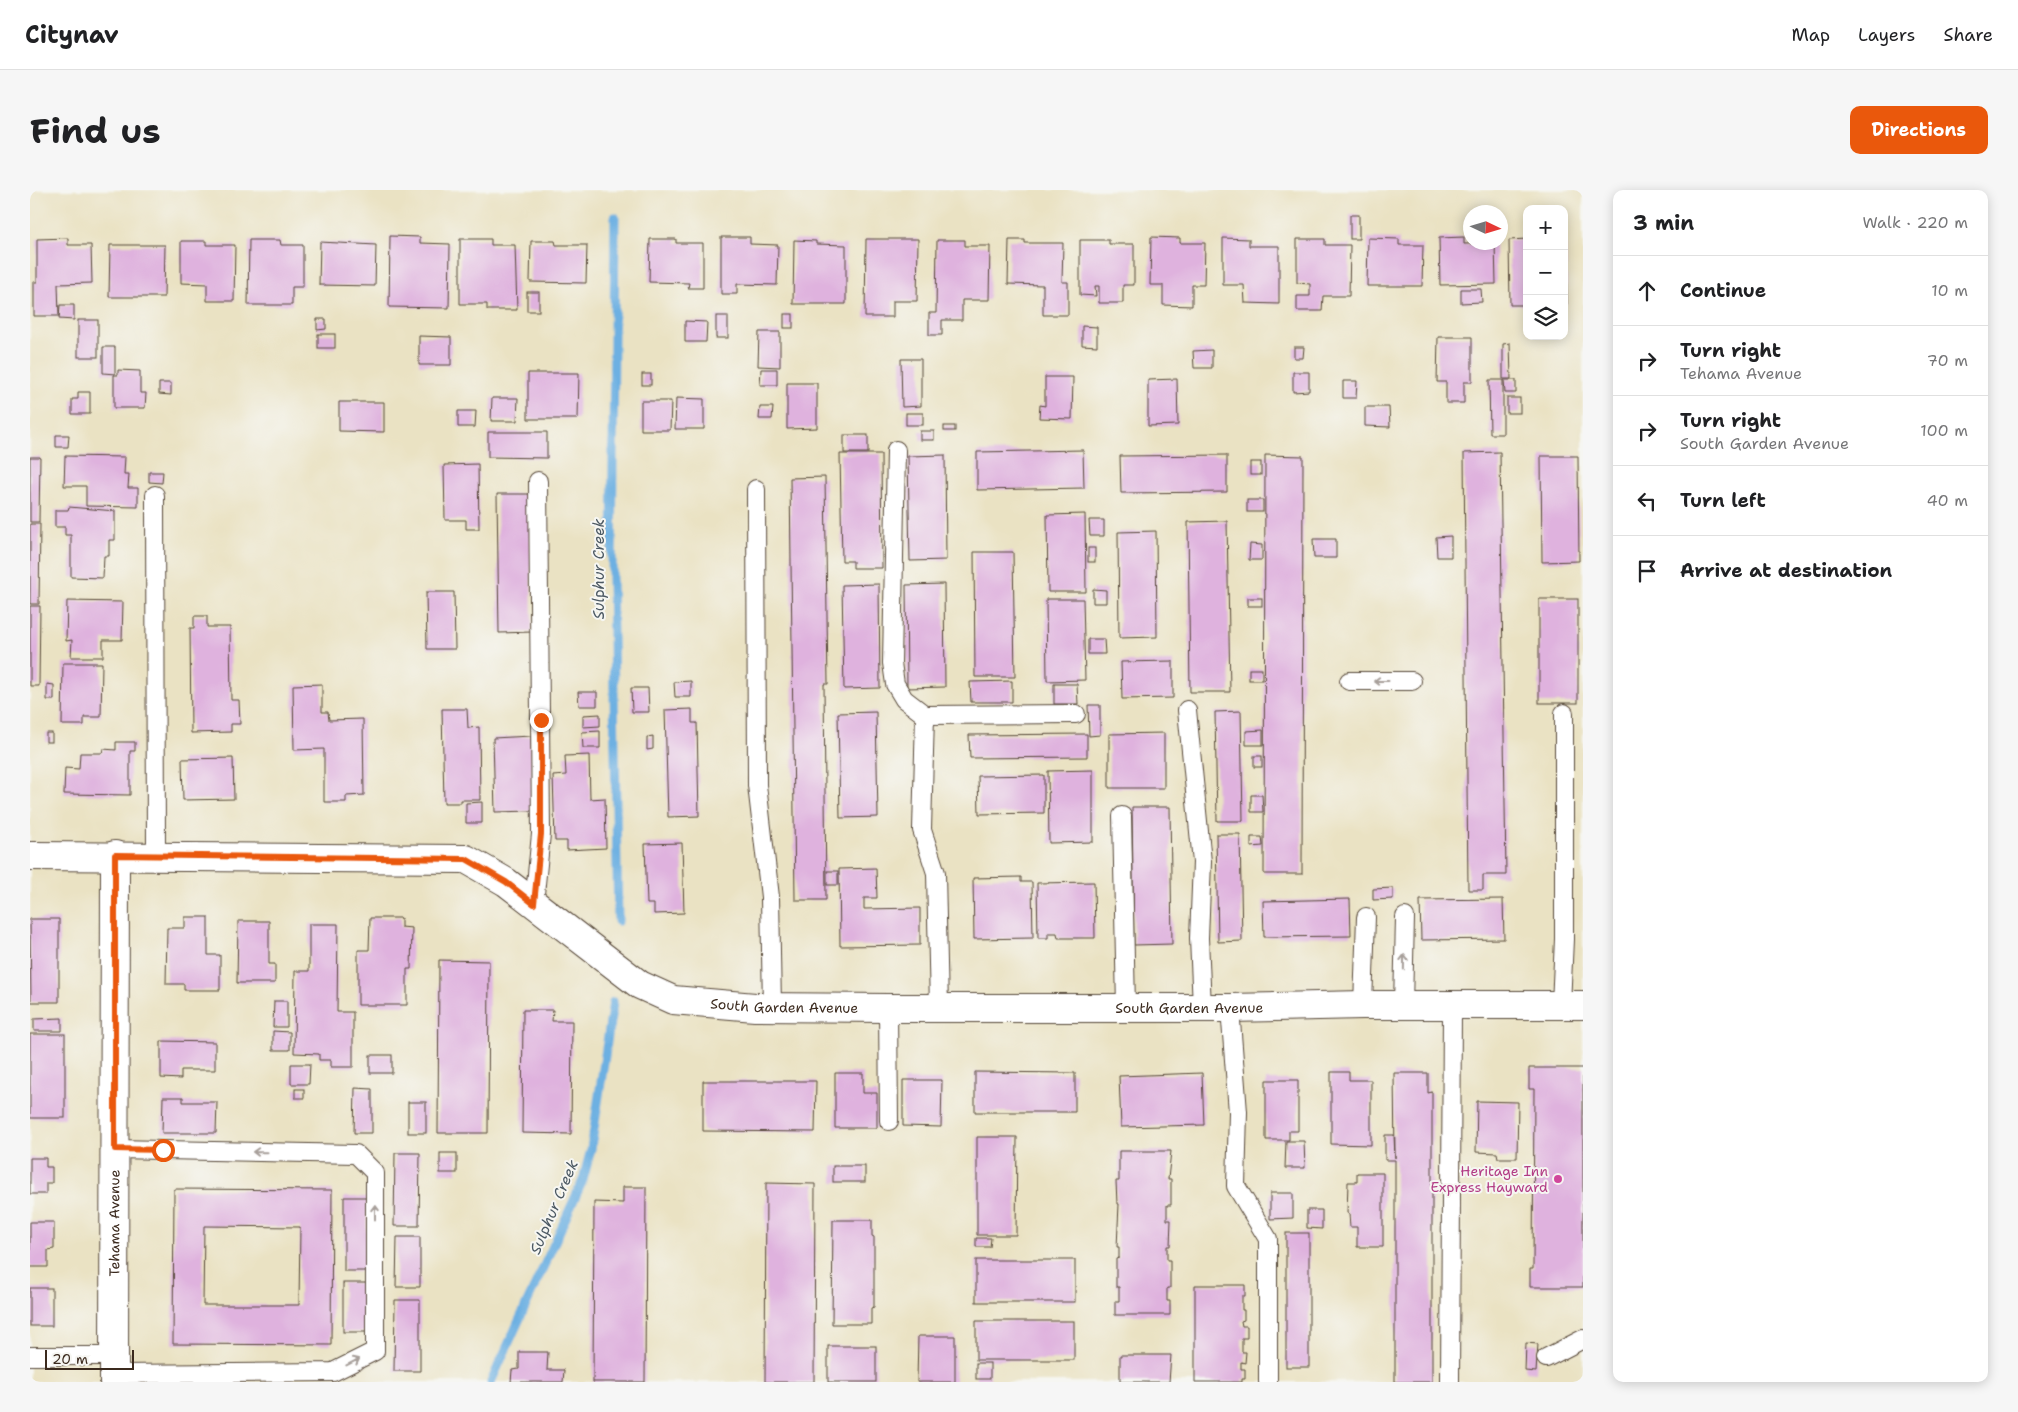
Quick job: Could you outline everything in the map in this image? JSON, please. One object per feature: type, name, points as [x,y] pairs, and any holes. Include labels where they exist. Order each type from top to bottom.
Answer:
[{"type":"street","name":"South Garden Avenue","points":[[30,856],[115,855],[466,859],[506,882],[640,985],[673,1000],[772,1007],[888,1008],[1572,1005]]},
{"type":"street","name":"Tehama Avenue","points":[[114,1371],[115,855]]},
{"type":"lane","points":[[896,450],[892,663],[896,684],[904,699],[925,715],[1076,714]]},
{"type":"lane","points":[[534,904],[541,834],[538,481]]},
{"type":"lane","points":[[756,490],[757,784],[770,897],[772,1007]]},
{"type":"lane","points":[[155,495],[156,856]]},
{"type":"lane","points":[[1349,681],[1412,681]]},
{"type":"lane","points":[[1187,710],[1202,862],[1199,938],[1202,1008]]},
{"type":"lane","points":[[1564,713],[1564,939],[1572,1005]]},
{"type":"lane","points":[[925,715],[922,830],[936,873],[939,1008]]},
{"type":"lane","points":[[1122,816],[1126,1008]]},
{"type":"lane","points":[[1362,1005],[1366,917]]},
{"type":"lane","points":[[1403,1006],[1405,917]]},
{"type":"lane","points":[[1450,1382],[1452,1006]]},
{"type":"lane","points":[[888,1008],[889,1121]]},
{"type":"lane","points":[[1230,1008],[1238,1112],[1236,1186],[1268,1239],[1268,1382]]},
{"type":"lane","points":[[30,1356],[114,1371],[332,1372],[375,1351],[375,1173],[356,1154],[115,1149]]},
{"type":"lane","points":[[1546,1358],[1583,1339]]},
{"type":"building","points":[[1350,215],[1359,215],[1359,239],[1350,239]]},
{"type":"building","points":[[390,236],[420,237],[420,243],[450,244],[449,308],[389,307]]},
{"type":"building","points":[[721,237],[750,237],[750,244],[778,245],[777,285],[737,284],[737,294],[721,294]]},
{"type":"building","points":[[1151,237],[1180,238],[1180,243],[1205,243],[1204,285],[1192,285],[1192,306],[1163,305],[1163,285],[1150,285]]},
{"type":"building","points":[[1463,237],[1463,250],[1495,250],[1496,284],[1440,285],[1439,238]]},
{"type":"building","points":[[68,238],[68,245],[91,245],[92,283],[58,284],[59,316],[34,316],[34,282],[37,282],[37,239]]},
{"type":"building","points":[[1223,238],[1249,239],[1249,246],[1279,246],[1279,304],[1245,303],[1244,285],[1223,285]]},
{"type":"building","points":[[1368,238],[1399,239],[1399,245],[1423,245],[1422,286],[1367,286]]},
{"type":"building","points":[[460,239],[491,239],[491,245],[515,245],[517,310],[487,310],[487,304],[460,304]]},
{"type":"building","points":[[650,239],[676,239],[676,243],[703,243],[703,288],[688,288],[689,283],[649,282]]},
{"type":"building","points":[[866,239],[918,239],[917,301],[893,301],[893,317],[865,317]]},
{"type":"building","points":[[1297,239],[1325,239],[1325,245],[1350,245],[1349,296],[1323,296],[1322,311],[1297,311],[1297,296],[1310,296],[1310,284],[1297,283]]},
{"type":"building","points":[[1523,239],[1523,305],[1510,305],[1509,240]]},
{"type":"building","points":[[249,240],[280,240],[281,245],[303,245],[303,287],[292,287],[292,305],[248,305]]},
{"type":"building","points":[[794,240],[816,241],[816,244],[846,245],[846,304],[793,304]]},
{"type":"building","points":[[937,240],[965,240],[965,246],[990,246],[989,300],[962,300],[962,320],[942,320],[942,335],[929,335],[929,313],[936,313]]},
{"type":"building","points":[[1009,240],[1025,240],[1025,243],[1063,243],[1062,282],[1068,282],[1068,315],[1043,315],[1043,285],[1008,284]]},
{"type":"building","points":[[1080,240],[1109,240],[1109,244],[1134,244],[1134,285],[1123,285],[1123,303],[1099,303],[1099,286],[1095,286],[1096,296],[1080,295]]},
{"type":"building","points":[[181,241],[206,241],[206,245],[235,245],[234,301],[207,301],[207,284],[181,283]]},
{"type":"building","points":[[531,241],[555,241],[556,245],[587,245],[586,283],[530,282]]},
{"type":"building","points":[[320,242],[376,245],[375,286],[319,285]]},
{"type":"building","points":[[110,245],[165,245],[164,297],[109,297]]},
{"type":"building","points":[[1461,289],[1481,289],[1482,302],[1461,303]]},
{"type":"building","points":[[527,292],[539,292],[539,311],[527,311]]},
{"type":"building","points":[[60,305],[74,305],[74,320],[59,319]]},
{"type":"building","points":[[784,314],[793,314],[793,328],[784,328]]},
{"type":"building","points":[[716,316],[728,316],[728,338],[716,338]]},
{"type":"building","points":[[317,319],[326,319],[326,329],[317,330]]},
{"type":"building","points":[[78,320],[98,320],[98,357],[78,357]]},
{"type":"building","points":[[685,321],[707,322],[706,342],[685,342]]},
{"type":"building","points":[[1082,326],[1097,327],[1097,346],[1082,345]]},
{"type":"building","points":[[759,332],[780,332],[780,367],[758,366]]},
{"type":"building","points":[[318,334],[335,334],[335,348],[318,348]]},
{"type":"building","points":[[419,336],[451,337],[451,365],[419,365]]},
{"type":"building","points":[[1438,337],[1472,337],[1472,382],[1464,382],[1464,403],[1446,403],[1446,382],[1437,382]]},
{"type":"building","points":[[1510,343],[1511,379],[1503,379],[1503,344]]},
{"type":"building","points":[[103,347],[115,347],[115,374],[103,373]]},
{"type":"building","points":[[1294,347],[1304,347],[1303,358],[1294,358]]},
{"type":"building","points":[[1212,350],[1212,368],[1194,368],[1193,351]]},
{"type":"building","points":[[901,359],[921,359],[921,406],[902,407]]},
{"type":"building","points":[[761,369],[777,369],[777,385],[760,385]]},
{"type":"building","points":[[118,370],[140,371],[140,393],[146,393],[145,408],[114,408],[114,375],[118,375]]},
{"type":"building","points":[[1293,372],[1309,372],[1309,391],[1293,392]]},
{"type":"building","points":[[528,373],[579,373],[578,419],[528,419]]},
{"type":"building","points":[[642,374],[651,374],[651,385],[642,385]]},
{"type":"building","points":[[1045,377],[1073,377],[1072,419],[1039,418],[1040,405],[1045,406]]},
{"type":"building","points":[[1177,379],[1178,425],[1148,426],[1148,380]]},
{"type":"building","points":[[1489,380],[1503,380],[1503,434],[1490,434]]},
{"type":"building","points":[[1504,380],[1516,380],[1516,393],[1505,393]]},
{"type":"building","points":[[1343,381],[1357,381],[1356,398],[1343,398]]},
{"type":"building","points":[[159,383],[171,383],[171,395],[159,394]]},
{"type":"building","points":[[787,383],[817,383],[817,428],[787,429]]},
{"type":"building","points":[[78,392],[90,392],[90,414],[72,414],[72,399],[78,399]]},
{"type":"building","points":[[492,398],[518,398],[517,421],[491,421]]},
{"type":"building","points":[[676,398],[704,399],[704,429],[675,429]]},
{"type":"building","points":[[1507,398],[1520,398],[1520,413],[1507,413]]},
{"type":"building","points":[[641,401],[671,401],[670,430],[641,430]]},
{"type":"building","points":[[339,402],[384,402],[384,432],[339,431]]},
{"type":"building","points":[[760,407],[773,407],[772,419],[759,419]]},
{"type":"building","points":[[1365,407],[1389,407],[1390,427],[1365,426]]},
{"type":"building","points":[[458,411],[476,411],[475,427],[458,427]]},
{"type":"building","points":[[906,413],[923,413],[923,425],[906,425]]},
{"type":"building","points":[[944,426],[955,426],[955,431],[944,431]]},
{"type":"building","points":[[920,431],[934,431],[934,440],[920,440]]},
{"type":"building","points":[[488,432],[547,432],[547,458],[488,457]]},
{"type":"building","points":[[56,435],[69,435],[68,447],[56,447]]},
{"type":"building","points":[[844,435],[868,435],[868,453],[844,453]]},
{"type":"building","points":[[1083,450],[1084,488],[977,490],[977,452]]},
{"type":"building","points":[[1500,452],[1506,875],[1483,875],[1483,890],[1468,890],[1464,453]]},
{"type":"building","points":[[840,454],[881,454],[882,568],[853,568],[853,561],[842,561]]},
{"type":"building","points":[[945,455],[946,560],[910,561],[908,456]]},
{"type":"building","points":[[1227,455],[1227,492],[1121,493],[1120,456]]},
{"type":"building","points":[[1265,455],[1303,456],[1302,874],[1264,874]]},
{"type":"building","points":[[65,456],[125,457],[124,474],[129,474],[128,488],[138,488],[138,507],[86,506],[86,486],[64,486]]},
{"type":"building","points":[[1541,456],[1578,456],[1579,561],[1542,562]]},
{"type":"building","points":[[30,457],[40,457],[39,522],[30,522]]},
{"type":"building","points":[[1250,462],[1261,462],[1261,475],[1250,475]]},
{"type":"building","points":[[478,464],[479,529],[466,529],[466,520],[445,520],[444,465]]},
{"type":"building","points":[[149,472],[163,472],[162,483],[149,482]]},
{"type":"building","points":[[825,477],[828,684],[824,684],[826,900],[795,900],[790,478]]},
{"type":"building","points":[[497,494],[530,494],[532,632],[499,633]]},
{"type":"building","points":[[1247,500],[1263,500],[1263,512],[1247,512]]},
{"type":"building","points":[[69,507],[115,511],[115,540],[109,540],[109,556],[104,556],[103,578],[71,577],[71,535],[65,535],[65,527],[55,527],[55,510],[68,510]]},
{"type":"building","points":[[1085,514],[1086,592],[1048,592],[1047,515]]},
{"type":"building","points":[[1089,520],[1104,520],[1104,536],[1090,536]]},
{"type":"building","points":[[1227,521],[1230,692],[1190,692],[1188,522]]},
{"type":"building","points":[[30,524],[40,524],[39,604],[30,604]]},
{"type":"building","points":[[1156,531],[1157,637],[1119,638],[1118,532]]},
{"type":"building","points":[[1451,536],[1451,557],[1437,557],[1436,537]]},
{"type":"building","points":[[1313,539],[1336,539],[1336,558],[1314,558]]},
{"type":"building","points":[[1250,544],[1262,545],[1262,560],[1249,560]]},
{"type":"building","points":[[1088,548],[1095,548],[1095,562],[1088,562]]},
{"type":"building","points":[[974,552],[1013,552],[1015,677],[975,677]]},
{"type":"building","points":[[879,584],[880,688],[844,689],[842,585]]},
{"type":"building","points":[[944,584],[945,687],[907,688],[906,585]]},
{"type":"building","points":[[1093,589],[1106,590],[1106,603],[1093,603]]},
{"type":"building","points":[[426,592],[454,592],[455,649],[427,649]]},
{"type":"building","points":[[1248,598],[1262,598],[1262,606],[1248,606]]},
{"type":"building","points":[[1046,599],[1083,599],[1085,680],[1047,681]]},
{"type":"building","points":[[1539,599],[1578,599],[1578,703],[1539,703]]},
{"type":"building","points":[[67,601],[123,602],[122,640],[103,640],[103,657],[71,657],[72,640],[66,641]]},
{"type":"building","points":[[30,606],[40,606],[39,686],[30,686]]},
{"type":"building","points":[[194,616],[207,616],[207,627],[230,627],[231,700],[239,700],[240,724],[231,724],[231,732],[191,733],[190,628],[194,628]]},
{"type":"building","points":[[1088,639],[1104,639],[1105,654],[1088,654]]},
{"type":"building","points":[[1173,661],[1173,698],[1122,699],[1121,662]]},
{"type":"building","points":[[63,663],[102,663],[101,717],[84,717],[84,725],[62,725]]},
{"type":"building","points":[[1249,669],[1262,669],[1262,680],[1249,680]]},
{"type":"building","points":[[691,681],[691,697],[675,697],[674,682]]},
{"type":"building","points":[[1012,681],[1012,702],[971,702],[970,682]]},
{"type":"building","points":[[47,684],[54,685],[54,700],[47,700]]},
{"type":"building","points":[[322,684],[322,712],[328,712],[329,720],[363,719],[364,795],[346,796],[346,802],[324,802],[324,749],[294,750],[293,685]]},
{"type":"building","points":[[1054,684],[1077,684],[1078,704],[1054,704]]},
{"type":"building","points":[[631,688],[648,688],[649,712],[632,712]]},
{"type":"building","points":[[578,692],[597,692],[597,706],[579,706]]},
{"type":"building","points":[[1088,705],[1100,705],[1100,735],[1089,736]]},
{"type":"building","points":[[442,709],[467,709],[468,728],[479,727],[480,800],[461,800],[461,803],[444,803]]},
{"type":"building","points":[[692,709],[692,723],[697,723],[699,816],[668,817],[665,710]]},
{"type":"building","points":[[1241,711],[1243,821],[1217,821],[1215,712]]},
{"type":"building","points":[[876,712],[878,817],[840,818],[838,713]]},
{"type":"building","points":[[600,714],[600,726],[583,727],[583,715]]},
{"type":"building","points":[[1263,730],[1263,745],[1246,745],[1246,731]]},
{"type":"building","points":[[600,731],[600,748],[583,748],[582,732]]},
{"type":"building","points":[[46,733],[52,733],[52,742],[46,742]]},
{"type":"building","points":[[1164,733],[1164,788],[1109,788],[1109,734]]},
{"type":"building","points":[[1087,734],[1087,757],[970,758],[969,735]]},
{"type":"building","points":[[531,736],[533,811],[495,812],[493,738]]},
{"type":"building","points":[[653,736],[653,749],[647,750],[647,737]]},
{"type":"building","points":[[116,742],[135,742],[135,751],[130,751],[130,795],[64,794],[65,768],[79,769],[80,753],[102,753],[103,749],[116,750]]},
{"type":"building","points":[[589,755],[590,799],[605,798],[606,848],[567,850],[567,841],[555,841],[553,776],[566,775],[565,756]]},
{"type":"building","points":[[1254,756],[1262,756],[1262,767],[1254,767]]},
{"type":"building","points":[[233,758],[234,799],[183,800],[182,759]]},
{"type":"building","points":[[1093,770],[1093,842],[1049,843],[1048,771]]},
{"type":"building","points":[[1044,775],[1044,813],[979,814],[978,776]]},
{"type":"building","points":[[1251,795],[1262,795],[1263,812],[1251,812]]},
{"type":"building","points":[[482,802],[482,823],[466,823],[466,803]]},
{"type":"building","points":[[1132,807],[1170,807],[1172,944],[1134,945]]},
{"type":"building","points":[[1216,834],[1240,834],[1242,941],[1218,942]]},
{"type":"building","points":[[1251,837],[1262,837],[1263,846],[1251,847]]},
{"type":"building","points":[[682,843],[684,913],[654,914],[654,904],[647,904],[645,844]]},
{"type":"building","points":[[876,868],[877,898],[864,898],[864,909],[920,908],[920,945],[840,946],[839,869]]},
{"type":"building","points":[[827,871],[838,871],[838,885],[827,885]]},
{"type":"building","points":[[1021,877],[1021,882],[1032,882],[1033,938],[974,939],[973,878]]},
{"type":"building","points":[[1094,882],[1095,938],[1058,938],[1057,933],[1048,933],[1048,938],[1038,938],[1037,883]]},
{"type":"building","points":[[1393,888],[1393,899],[1373,900],[1373,889]]},
{"type":"building","points":[[1350,899],[1351,936],[1264,937],[1263,901]]},
{"type":"building","points":[[1503,899],[1504,939],[1421,940],[1420,900]]},
{"type":"building","points":[[185,917],[208,917],[208,955],[220,955],[220,990],[184,990],[184,984],[166,984],[167,928],[185,928]]},
{"type":"building","points":[[370,918],[401,918],[401,927],[412,928],[411,969],[407,969],[407,1005],[358,1005],[358,950],[369,950]]},
{"type":"building","points":[[30,919],[59,919],[59,1002],[31,1002]]},
{"type":"building","points":[[238,921],[269,921],[269,964],[275,964],[275,983],[237,983]]},
{"type":"building","points":[[309,924],[338,924],[337,1012],[353,1012],[353,1067],[331,1067],[331,1060],[319,1060],[319,1054],[294,1053],[295,971],[309,971]]},
{"type":"building","points":[[439,960],[489,961],[488,1133],[438,1133]]},
{"type":"building","points":[[274,1001],[287,1001],[287,1027],[273,1027]]},
{"type":"building","points":[[523,1010],[553,1010],[552,1021],[572,1021],[571,1134],[522,1133]]},
{"type":"building","points":[[62,1018],[62,1031],[34,1031],[34,1019]]},
{"type":"building","points":[[273,1031],[290,1032],[290,1050],[273,1050]]},
{"type":"building","points":[[30,1034],[65,1034],[65,1118],[30,1118]]},
{"type":"building","points":[[161,1041],[215,1042],[215,1070],[181,1070],[181,1079],[161,1078]]},
{"type":"building","points":[[370,1055],[392,1055],[392,1073],[370,1073]]},
{"type":"building","points":[[291,1064],[310,1064],[309,1084],[291,1084]]},
{"type":"building","name":"Heritage Inn Express Hayward","points":[[1529,1068],[1583,1068],[1583,1287],[1530,1287],[1530,1269],[1533,1269],[1534,1089],[1529,1089]]},
{"type":"building","points":[[975,1072],[1075,1073],[1075,1112],[975,1112]]},
{"type":"building","points":[[1331,1072],[1349,1072],[1349,1080],[1371,1080],[1371,1145],[1331,1144]]},
{"type":"building","points":[[835,1073],[863,1073],[863,1093],[877,1093],[877,1128],[835,1128]]},
{"type":"building","points":[[1202,1073],[1204,1125],[1121,1127],[1119,1076]]},
{"type":"building","points":[[1394,1073],[1428,1073],[1428,1093],[1432,1092],[1432,1382],[1395,1382],[1395,1160],[1385,1160],[1385,1135],[1394,1135],[1395,1158]]},
{"type":"building","points":[[903,1080],[942,1080],[941,1127],[903,1126]]},
{"type":"building","points":[[1266,1080],[1298,1080],[1298,1131],[1289,1131],[1289,1140],[1266,1140]]},
{"type":"building","points":[[703,1081],[816,1081],[815,1132],[703,1131]]},
{"type":"building","points":[[355,1088],[372,1089],[372,1133],[354,1133]]},
{"type":"building","points":[[295,1089],[304,1089],[304,1098],[295,1098]]},
{"type":"building","points":[[163,1097],[183,1097],[183,1102],[217,1102],[216,1133],[162,1133]]},
{"type":"building","points":[[1477,1101],[1518,1102],[1517,1158],[1498,1158],[1497,1153],[1476,1152]]},
{"type":"building","points":[[408,1102],[426,1102],[426,1133],[408,1133]]},
{"type":"building","points":[[977,1137],[1017,1137],[1016,1235],[977,1235]]},
{"type":"building","points":[[1286,1141],[1304,1141],[1305,1168],[1285,1168]]},
{"type":"building","points":[[1119,1151],[1171,1151],[1168,1179],[1171,1179],[1171,1205],[1167,1205],[1167,1220],[1171,1220],[1170,1246],[1167,1246],[1167,1260],[1170,1260],[1170,1288],[1167,1288],[1167,1301],[1170,1301],[1170,1315],[1115,1315],[1115,1301],[1119,1301],[1119,1287],[1116,1287],[1116,1259],[1119,1258],[1119,1247],[1117,1247],[1119,1204],[1117,1204],[1116,1181],[1119,1181]]},
{"type":"building","points":[[395,1153],[420,1153],[419,1226],[394,1226]]},
{"type":"building","points":[[440,1153],[457,1153],[457,1173],[440,1173]]},
{"type":"building","points":[[30,1158],[46,1158],[46,1167],[52,1167],[52,1183],[46,1183],[46,1194],[30,1194]]},
{"type":"building","points":[[833,1166],[865,1166],[865,1182],[833,1182]]},
{"type":"building","points":[[1357,1173],[1383,1173],[1383,1247],[1357,1247],[1357,1227],[1350,1227],[1349,1214],[1347,1213],[1348,1182],[1357,1182]]},
{"type":"building","points":[[766,1183],[815,1184],[814,1382],[765,1382]]},
{"type":"building","points":[[623,1187],[646,1187],[645,1382],[593,1382],[594,1202],[623,1203]]},
{"type":"building","points":[[174,1189],[332,1190],[331,1345],[173,1344]],"holes":[[[204,1226],[300,1227],[299,1305],[203,1305]]]},
{"type":"building","points":[[1270,1193],[1293,1193],[1293,1218],[1270,1219]]},
{"type":"building","points":[[344,1197],[367,1197],[366,1271],[344,1271]]},
{"type":"building","points":[[1307,1210],[1322,1210],[1322,1229],[1307,1228]]},
{"type":"building","points":[[833,1220],[872,1220],[872,1236],[874,1237],[874,1307],[871,1308],[871,1324],[832,1324]]},
{"type":"building","points":[[30,1222],[54,1222],[54,1249],[48,1250],[48,1267],[30,1267]]},
{"type":"building","points":[[1286,1233],[1309,1233],[1309,1367],[1286,1367]]},
{"type":"building","points":[[397,1237],[420,1237],[420,1287],[396,1287]]},
{"type":"building","points":[[976,1238],[991,1238],[990,1247],[976,1247]]},
{"type":"building","points":[[976,1260],[1075,1260],[1075,1302],[976,1302]]},
{"type":"building","points":[[343,1283],[367,1283],[367,1332],[343,1332]]},
{"type":"building","points":[[1195,1285],[1245,1285],[1245,1296],[1242,1296],[1244,1320],[1241,1321],[1242,1326],[1247,1326],[1247,1338],[1242,1338],[1242,1352],[1246,1352],[1245,1363],[1241,1362],[1241,1369],[1245,1369],[1245,1379],[1242,1379],[1242,1382],[1195,1382]]},
{"type":"building","points":[[30,1288],[52,1288],[52,1326],[30,1326]]},
{"type":"building","points":[[395,1300],[420,1300],[420,1371],[394,1371]]},
{"type":"building","points":[[976,1321],[1074,1321],[1074,1360],[976,1360]]},
{"type":"building","points":[[918,1336],[955,1336],[955,1382],[917,1382]]},
{"type":"building","points":[[1526,1343],[1538,1344],[1536,1372],[1525,1371]]},
{"type":"building","points":[[828,1346],[876,1346],[876,1382],[828,1382]]},
{"type":"building","points":[[519,1352],[548,1352],[547,1370],[564,1370],[563,1382],[511,1382],[512,1370],[519,1369]]},
{"type":"building","points":[[1120,1355],[1171,1355],[1169,1382],[1120,1382]]},
{"type":"building","points":[[976,1363],[990,1363],[990,1379],[976,1379]]},
{"type":"waterway","name":"Sulphur Creek","points":[[615,217],[612,578],[618,921]]},
{"type":"waterway","name":"Sulphur Creek","points":[[491,1382],[583,1180],[591,1149],[613,1002]]},
{"type":"place","name":"Heritage Inn Express Hayward","points":[[1558,1179]]},
{"type":"route","points":[[163,1150],[115,1149],[115,855],[466,859],[506,882],[534,904],[541,834],[541,720]]}]
